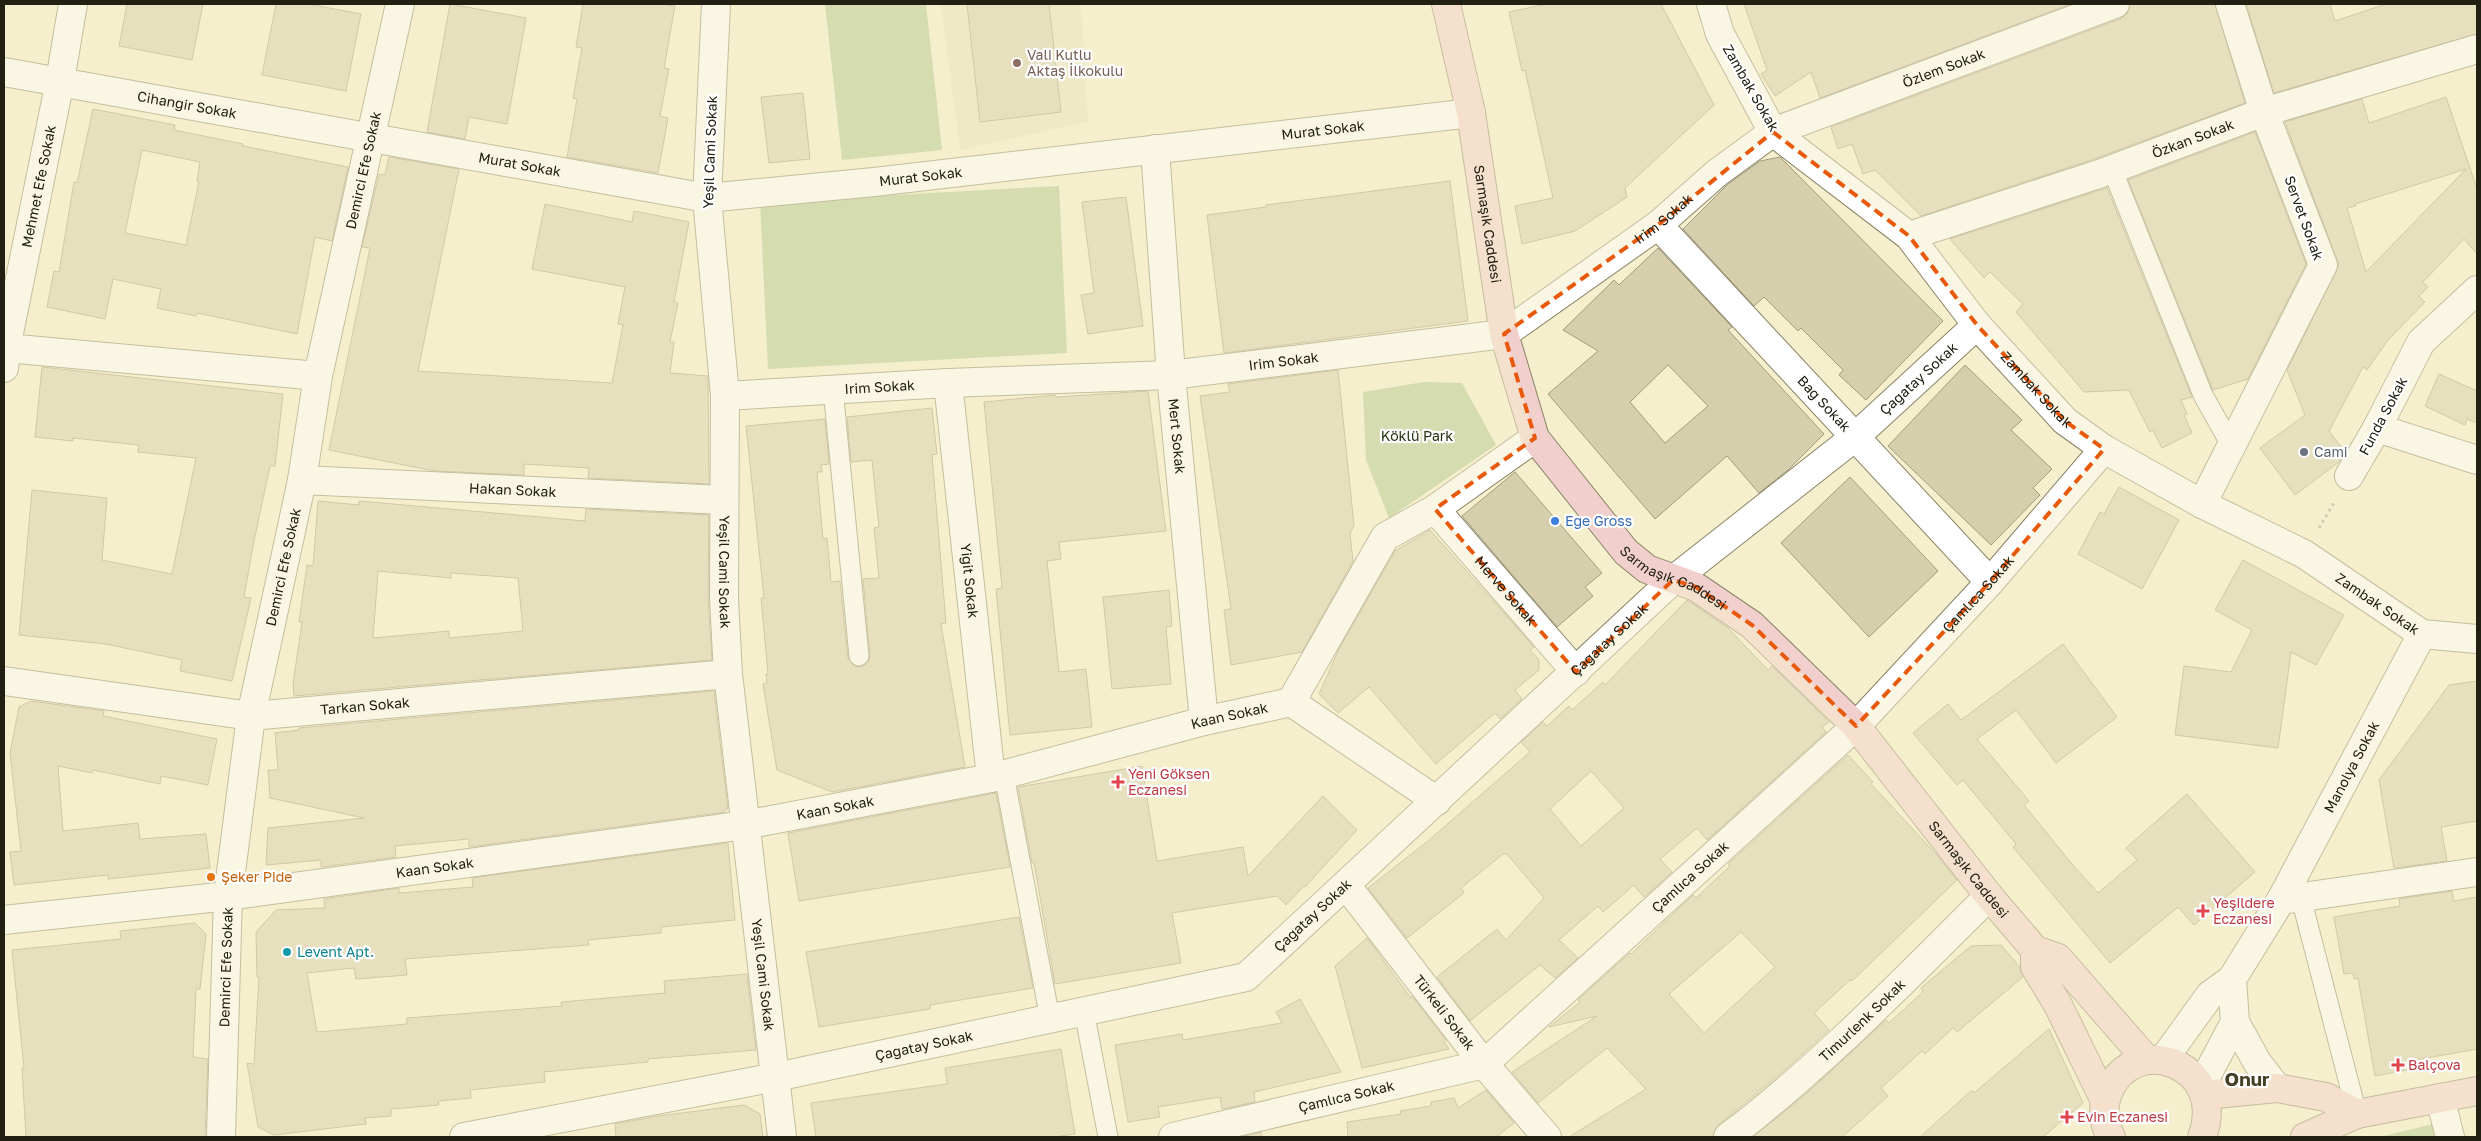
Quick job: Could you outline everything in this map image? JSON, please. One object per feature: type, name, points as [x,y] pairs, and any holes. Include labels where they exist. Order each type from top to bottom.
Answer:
[{"type":"main road","name":"Sarmaşık Caddesi","points":[[1446,4],[1471,113],[1504,334],[1535,438],[1626,552],[1647,569],[1696,587],[1752,625],[1856,726],[1989,896],[2035,950],[2058,958],[2155,1060]]},
{"type":"main road","points":[[2035,950],[2035,967],[2058,1005],[2105,1101]]},
{"type":"main road","points":[[2106,1135],[2105,1101],[2111,1086],[2120,1074],[2133,1065],[2155,1060],[2178,1065],[2191,1074],[2203,1091],[2208,1103],[2208,1120],[2202,1137]]},
{"type":"main road","points":[[2203,1091],[2277,1088],[2326,1097],[2357,1114]]},
{"type":"main road","points":[[2305,1137],[2357,1114],[2477,1091]]},
{"type":"street","name":"Mehmet Efe Sokak","points":[[5,358],[60,80],[73,4]]},
{"type":"street","name":"Demirci Efe Sokak","points":[[221,1137],[228,896],[251,716],[302,480],[318,376],[372,138],[400,4]]},
{"type":"street","name":"Yeşil Cami Sokak","points":[[716,4],[706,198],[725,396],[724,599],[728,674],[782,1137]]},
{"type":"street","name":"Zambak Sokak","points":[[1711,4],[1720,34],[1773,132],[1909,236],[1978,325],[2065,421],[2104,449],[2202,504],[2304,554],[2422,634],[2477,639]]},
{"type":"street","name":"Özlem Sokak","points":[[1773,132],[2115,4]]},
{"type":"street","name":"Servet Sokak","points":[[2202,504],[2323,265],[2264,112],[2230,4]]},
{"type":"street","name":"Özkan Sokak","points":[[1909,236],[2112,169],[2264,112],[2477,49]]},
{"type":"street","name":"Cihangir Sokak","points":[[4,72],[60,80],[372,138]]},
{"type":"street","name":"Murat Sokak","points":[[372,138],[706,198],[874,182],[1471,113]]},
{"type":"street","name":"Irim Sokak","points":[[725,396],[948,383],[1171,374],[1504,334],[1658,225],[1717,173],[1773,132]]},
{"type":"street","name":"Mert Sokak","points":[[1154,149],[1171,374],[1204,721]]},
{"type":"street","name":"Bağ Sokak","points":[[1658,225],[1990,582]]},
{"type":"street","name":"Funda Sokak","points":[[2349,476],[2377,428],[2421,342],[2477,290]]},
{"type":"street","name":"Çağatay Sokak","points":[[464,1137],[776,1076],[1246,977],[1673,580],[1855,437],[1978,325]]},
{"type":"street","points":[[5,358],[318,376]]},
{"type":"street","name":"Yiğit Sokak","points":[[948,383],[998,777]]},
{"type":"street","points":[[2377,428],[2477,460]]},
{"type":"street","points":[[1437,801],[1291,702],[1385,537],[1435,508],[1535,438]]},
{"type":"street","name":"Çamlıca Sokak","points":[[1173,1137],[1484,1064],[1856,726],[1990,582],[2104,449]]},
{"type":"street","name":"Hakan Sokak","points":[[302,480],[724,500]]},
{"type":"street","name":"Merve Sokak","points":[[1435,508],[1576,672]]},
{"type":"street","name":"Manolya Sokak","points":[[2155,1060],[2210,995],[2232,979],[2291,899],[2422,634]]},
{"type":"street","name":"Tarkan Sokak","points":[[4,681],[251,716],[728,674]]},
{"type":"street","name":"Kaan Sokak","points":[[4,920],[228,896],[745,825],[998,777],[1204,721],[1291,702]]},
{"type":"street","points":[[2291,899],[2477,872]]},
{"type":"street","name":"Türkeli Sokak","points":[[1346,885],[1484,1064],[1547,1137]]},
{"type":"street","name":"Timurlenk Sokak","points":[[1728,1137],[1772,1104],[1910,974],[1989,896]]},
{"type":"street","points":[[2232,979],[2235,1022],[2257,1062],[2277,1088]]},
{"type":"street","points":[[2203,1091],[2235,1022]]},
{"type":"street","points":[[2440,1098],[2450,1137]]},
{"type":"lane","points":[[2112,169],[2204,395],[2232,445]]},
{"type":"lane","points":[[833,389],[859,656]]},
{"type":"lane","points":[[998,777],[1050,1019]]},
{"type":"lane","points":[[2291,899],[2357,1114]]},
{"type":"lane","points":[[1084,1011],[1108,1137]]},
{"type":"path","points":[[2304,554],[2349,476]]},
{"type":"highlighted area","points":[[1773,132],[1909,236],[1977,325],[2065,421],[2104,449],[1990,582],[1856,726],[1752,625],[1696,587],[1673,580],[1576,672],[1435,509],[1535,438],[1504,334],[1658,225]]},
{"type":"shaded area","name":"Vali Kutlu Aktaş İlkokulu","points":[[941,4],[1081,4],[1088,122],[960,150]]},
{"type":"green space","points":[[825,4],[926,4],[942,150],[842,160]]},
{"type":"green space","points":[[1059,186],[1067,353],[768,369],[760,202]]},
{"type":"green space","name":"Köklü Park","points":[[1424,382],[1462,383],[1496,445],[1389,518],[1366,460],[1363,392]]},
{"type":"green space","points":[[2437,1123],[2437,1137],[2380,1137]]},
{"type":"building","points":[[127,4],[203,4],[192,60],[119,46]]},
{"type":"building","points":[[276,4],[308,4],[361,14],[346,91],[262,75]]},
{"type":"building","points":[[450,4],[526,18],[507,124],[469,117],[465,139],[427,132]]},
{"type":"building","points":[[583,4],[661,4],[675,6],[664,68],[669,69],[660,116],[668,118],[658,173],[567,157],[577,99],[573,98],[582,48],[576,47]]},
{"type":"building","points":[[967,4],[1049,4],[1061,112],[980,122]]},
{"type":"building","points":[[1547,4],[1661,4],[1714,105],[1625,188],[1627,197],[1575,231],[1522,244],[1515,206],[1553,198],[1525,70],[1522,71],[1509,12]]},
{"type":"building","points":[[1744,4],[2071,4],[1820,98],[1811,72],[1775,96],[1761,74],[1767,70]]},
{"type":"building","points":[[2130,4],[2215,4],[2245,103],[2094,159],[1921,216],[1875,170],[1863,174],[1852,144],[1838,149],[1831,127],[2120,19],[2127,14]]},
{"type":"building","points":[[2246,4],[2330,4],[2335,21],[2386,4],[2477,4],[2477,34],[2274,93]]},
{"type":"building","points":[[803,93],[810,159],[769,163],[761,97]]},
{"type":"building","points":[[2446,97],[2477,189],[2477,254],[2464,239],[2423,282],[2428,287],[2419,296],[2425,302],[2388,340],[2367,370],[2363,367],[2329,431],[2345,452],[2339,462],[2295,495],[2260,448],[2305,415],[2287,370],[2339,265],[2285,122],[2362,99],[2369,123]],"holes":[[[2466,169],[2366,272],[2347,208]]]},
{"type":"building","points":[[93,109],[175,125],[174,130],[243,144],[243,146],[348,167],[332,241],[315,237],[297,334],[197,313],[196,316],[157,308],[161,289],[113,279],[105,319],[47,307],[54,271],[59,272],[74,182],[77,183]],"holes":[[[142,150],[200,162],[197,181],[199,181],[186,245],[125,233]]]},
{"type":"building","points":[[2255,132],[2306,264],[2248,379],[2213,390],[2128,180]]},
{"type":"building","points":[[389,157],[459,169],[418,371],[612,383],[623,325],[618,324],[625,287],[532,269],[545,204],[632,222],[634,211],[689,222],[674,302],[678,303],[670,342],[674,342],[670,373],[708,376],[709,484],[588,478],[589,468],[524,464],[524,475],[434,471],[329,450],[370,248],[362,247],[379,174],[385,175]]},
{"type":"building","points":[[1780,157],[1943,321],[1866,400],[1839,375],[1843,370],[1801,328],[1798,331],[1764,297],[1754,306],[1683,229],[1727,185],[1760,161]]},
{"type":"building","points":[[1450,181],[1468,321],[1224,353],[1207,215],[1266,207],[1266,205]]},
{"type":"building","points":[[2107,188],[2192,397],[2181,400],[2187,414],[2184,415],[2192,433],[2162,448],[2153,430],[2150,432],[2129,390],[2084,392],[2016,312],[2023,304],[1990,272],[1984,278],[1950,239]]},
{"type":"building","points":[[1126,197],[1143,326],[1088,334],[1081,295],[1094,293],[1082,202]]},
{"type":"building","points":[[1658,248],[1732,327],[1728,330],[1824,434],[1788,470],[1759,493],[1727,456],[1655,519],[1548,394],[1598,351],[1563,330],[1614,280],[1619,285]],"holes":[[[1668,365],[1708,406],[1665,443],[1630,402]]]},
{"type":"building","points":[[1965,365],[2022,420],[2011,430],[2052,469],[2033,488],[2040,495],[1991,545],[1888,446]]},
{"type":"building","points":[[42,367],[283,394],[275,466],[270,466],[253,546],[244,597],[251,598],[232,681],[180,671],[182,660],[106,644],[19,635],[32,490],[107,498],[102,560],[172,574],[196,458],[138,452],[139,445],[73,438],[73,441],[35,437]]},
{"type":"building","points":[[1338,370],[1354,525],[1350,534],[1353,561],[1302,652],[1231,665],[1224,610],[1231,609],[1200,396],[1230,392],[1228,384]]},
{"type":"building","points":[[2439,374],[2477,391],[2477,423],[2467,419],[2465,425],[2425,406]]},
{"type":"building","points":[[1148,391],[1166,531],[1059,542],[1061,559],[1047,561],[1059,672],[1086,669],[1092,727],[1010,735],[996,589],[1002,588],[984,402],[1055,395],[1056,397]]},
{"type":"building","points":[[932,408],[937,454],[932,455],[946,623],[941,624],[965,767],[832,792],[777,770],[763,684],[767,683],[766,674],[768,674],[761,598],[764,598],[746,426],[825,419],[829,464],[821,465],[822,472],[817,472],[823,539],[827,538],[831,582],[840,581],[848,658],[854,666],[861,667],[869,661],[870,655],[863,579],[879,578],[874,528],[879,527],[872,460],[851,462],[847,417]]},
{"type":"building","points":[[1515,472],[1602,573],[1585,587],[1593,596],[1557,627],[1462,516]]},
{"type":"building","points":[[1850,477],[1938,571],[1869,637],[1781,543]]},
{"type":"building","points":[[2119,487],[2179,520],[2142,589],[2078,554],[2100,512],[2104,514]]},
{"type":"building","points":[[318,501],[359,505],[359,501],[585,521],[586,509],[709,515],[708,599],[712,660],[294,696],[293,684],[302,622],[299,622],[307,565],[313,566]],"holes":[[[378,571],[451,578],[451,573],[518,578],[523,631],[449,638],[449,631],[373,638]]]},
{"type":"building","points":[[1430,530],[1534,647],[1530,650],[1539,660],[1539,670],[1515,690],[1522,699],[1500,719],[1495,713],[1436,764],[1369,687],[1338,713],[1319,694],[1339,649],[1395,551]]},
{"type":"building","points":[[2243,560],[2344,615],[2316,665],[2291,652],[2278,748],[2175,735],[2184,666],[2231,672],[2252,630],[2215,610]]},
{"type":"building","points":[[1169,590],[1172,626],[1166,627],[1171,684],[1112,689],[1103,597]]},
{"type":"building","points":[[1687,600],[1728,628],[1768,670],[1772,666],[1829,722],[1822,727],[1826,732],[1707,840],[1697,828],[1660,859],[1672,872],[1644,897],[1634,885],[1603,912],[1598,906],[1559,940],[1578,958],[1555,978],[1540,965],[1470,1021],[1437,977],[1497,929],[1506,940],[1544,898],[1507,854],[1503,854],[1461,888],[1464,893],[1407,938],[1368,888],[1428,841],[1530,752],[1521,742],[1543,722],[1547,726],[1569,706],[1572,710],[1603,682],[1605,685]],"holes":[[[1591,771],[1624,808],[1581,846],[1550,809]]]},
{"type":"building","points":[[2063,644],[2117,717],[2056,763],[2016,710],[1977,739],[2029,801],[2024,805],[2072,864],[2098,893],[2137,860],[2126,848],[2187,794],[2255,872],[2194,925],[2178,907],[2110,963],[2013,847],[2016,844],[1963,780],[1957,785],[1913,733],[1948,704],[1961,720]]},
{"type":"building","points":[[2477,681],[2477,821],[2441,827],[2447,861],[2394,868],[2379,780],[2449,685]]},
{"type":"building","points":[[714,691],[728,809],[725,809],[725,812],[469,847],[469,839],[395,846],[396,857],[321,867],[321,860],[266,865],[268,828],[364,818],[270,798],[268,770],[278,770],[275,733],[299,730],[299,728]]},
{"type":"building","points":[[31,701],[104,711],[103,716],[217,739],[208,785],[161,776],[160,784],[93,770],[92,773],[58,766],[63,831],[138,823],[140,839],[206,834],[210,868],[108,879],[108,875],[14,885],[10,852],[21,851],[10,753],[19,707]]},
{"type":"building","points":[[1848,755],[1873,782],[1871,784],[1936,854],[1957,880],[1852,981],[1851,979],[1814,1013],[1829,1030],[1786,1069],[1718,1125],[1713,1137],[1569,1137],[1646,1089],[1607,1048],[1538,1103],[1512,1072],[1597,1016],[1549,1027],[1580,1002],[1578,1000],[1631,954],[1693,895],[1696,898],[1730,866],[1728,864]],"holes":[[[1741,932],[1775,967],[1704,1033],[1669,994]]]},
{"type":"building","points":[[1142,766],[1157,861],[1243,847],[1248,876],[1323,796],[1357,830],[1286,905],[1277,896],[1172,913],[1181,963],[1055,984],[1034,862],[1032,863],[1018,787]]},
{"type":"building","points":[[996,793],[1010,867],[799,901],[788,833]]},
{"type":"building","points":[[728,843],[735,920],[661,927],[661,933],[588,940],[589,945],[405,959],[407,975],[356,979],[354,968],[307,973],[317,1032],[407,1024],[407,1018],[562,1006],[561,1002],[665,993],[664,981],[747,974],[756,1050],[648,1059],[648,1062],[544,1072],[545,1082],[470,1090],[471,1098],[438,1101],[439,1105],[391,1109],[391,1116],[365,1118],[366,1124],[274,1135],[258,1127],[247,1063],[254,1064],[259,977],[257,977],[256,932],[276,910],[325,908],[324,899],[399,888],[399,893],[473,887],[472,878]]},
{"type":"building","points":[[2452,891],[2454,901],[2477,897],[2477,1049],[2410,1061],[2412,1069],[2375,1076],[2358,978],[2354,979],[2353,973],[2344,974],[2334,917],[2400,906],[2399,899]]},
{"type":"building","points":[[1019,917],[1033,988],[930,1005],[930,1009],[819,1027],[806,952]]},
{"type":"building","points":[[195,923],[206,934],[200,989],[196,989],[193,1057],[208,1059],[205,1137],[26,1137],[22,1068],[24,1068],[12,950],[121,939],[120,931]]},
{"type":"building","points":[[1367,938],[1411,998],[1412,996],[1446,1040],[1444,1042],[1449,1049],[1362,1068],[1335,966]]},
{"type":"building","points":[[2001,945],[2019,966],[2023,977],[1957,1032],[1953,1028],[1925,1054],[1922,1051],[1881,1088],[1888,1096],[1842,1137],[1753,1137],[1807,1093],[1886,1020],[1889,1023],[1923,992],[1921,988],[1971,946]]},
{"type":"building","points":[[1300,999],[1341,1072],[1254,1092],[1255,1102],[1222,1109],[1220,1097],[1158,1107],[1160,1117],[1128,1122],[1115,1045],[1182,1034],[1183,1040],[1282,1023],[1276,1012]]},
{"type":"building","points":[[2049,1029],[2083,1103],[2043,1137],[1920,1137],[1972,1090],[1974,1093]]},
{"type":"building","points":[[1061,1049],[1075,1134],[1054,1137],[816,1137],[811,1103],[947,1084],[945,1068]]},
{"type":"building","points":[[1486,1090],[1514,1123],[1496,1137],[1348,1137],[1347,1122],[1401,1114],[1400,1111],[1431,1106],[1431,1102],[1454,1098],[1458,1108]]},
{"type":"building","points":[[744,1105],[760,1114],[763,1137],[616,1137],[615,1124],[658,1116]]},
{"type":"building","points":[[1261,1132],[1262,1137],[1240,1137]]},
{"type":"place","name":"Vali Kutlu Aktaş İlkokulu","points":[[1017,63]]},
{"type":"place","name":"Cami","points":[[2304,452]]},
{"type":"place","name":"Ege Gross","points":[[1555,521]]},
{"type":"place","name":"Yeni Göksen Eczanesi","points":[[1118,782]]},
{"type":"place","name":"Şeker Pide","points":[[211,877]]},
{"type":"place","name":"Yeşildere Eczanesi","points":[[2203,911]]},
{"type":"place","name":"Levent Apt.","points":[[287,952]]},
{"type":"place","name":"Balçova","points":[[2398,1065]]},
{"type":"place","name":"Evin Eczanesi","points":[[2067,1117]]},
{"type":"district","name":"Onur","points":[[2247,1079]]}]
